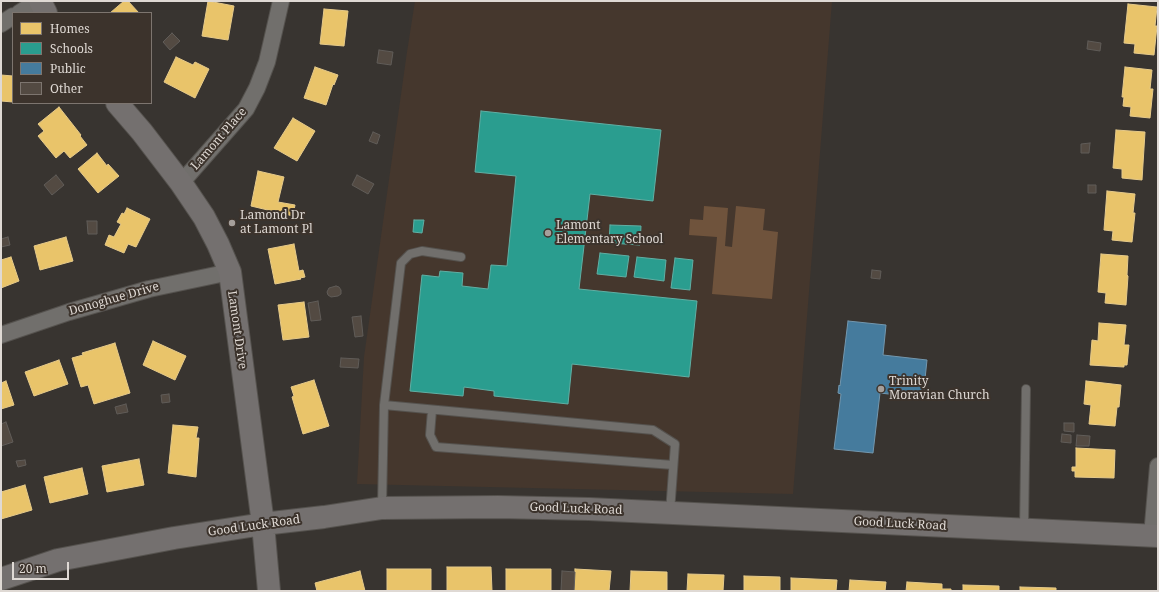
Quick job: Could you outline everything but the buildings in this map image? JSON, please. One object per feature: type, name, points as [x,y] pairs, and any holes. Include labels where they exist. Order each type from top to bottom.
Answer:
[{"type":"main road","points":[[39,1],[45,12]]},
{"type":"main road","name":"Lamont Drive","points":[[118,104],[142,132],[204,216],[230,272],[263,524],[269,591]]},
{"type":"main road","name":"Good Luck Road","points":[[1,579],[58,560],[174,538],[382,508],[513,507],[589,509],[1155,536]]},
{"type":"street","points":[[20,12],[39,1]]},
{"type":"street","name":"Lamont Place","points":[[181,183],[246,109],[257,88],[267,62],[281,1]]},
{"type":"street","points":[[1,24],[12,17]]},
{"type":"street","name":"Donoghue Drive","points":[[1,335],[148,288],[230,272]]},
{"type":"street","points":[[1155,536],[1158,466]]},
{"type":"lane","points":[[382,508],[384,406],[401,263],[410,254],[422,251],[461,257]]},
{"type":"lane","points":[[1024,530],[1026,389]]},
{"type":"lane","points":[[384,406],[653,430],[675,444],[670,512]]},
{"type":"lane","points":[[432,410],[430,435],[436,447],[674,465]]},
{"type":"shaded area","points":[[415,1],[832,1],[793,494],[357,484],[364,357]]},
{"type":"shaded area","points":[[704,206],[728,208],[725,246],[732,247],[736,206],[765,209],[763,230],[778,232],[772,299],[712,294],[717,237],[689,235],[690,219],[703,220]]},
{"type":"place","name":"Lamond Dr at Lamont Pl","points":[[232,223]]},
{"type":"place","name":"Lamont Elementary School","points":[[548,233]]},
{"type":"place","name":"Trinity Moravian Church","points":[[881,389]]}]
